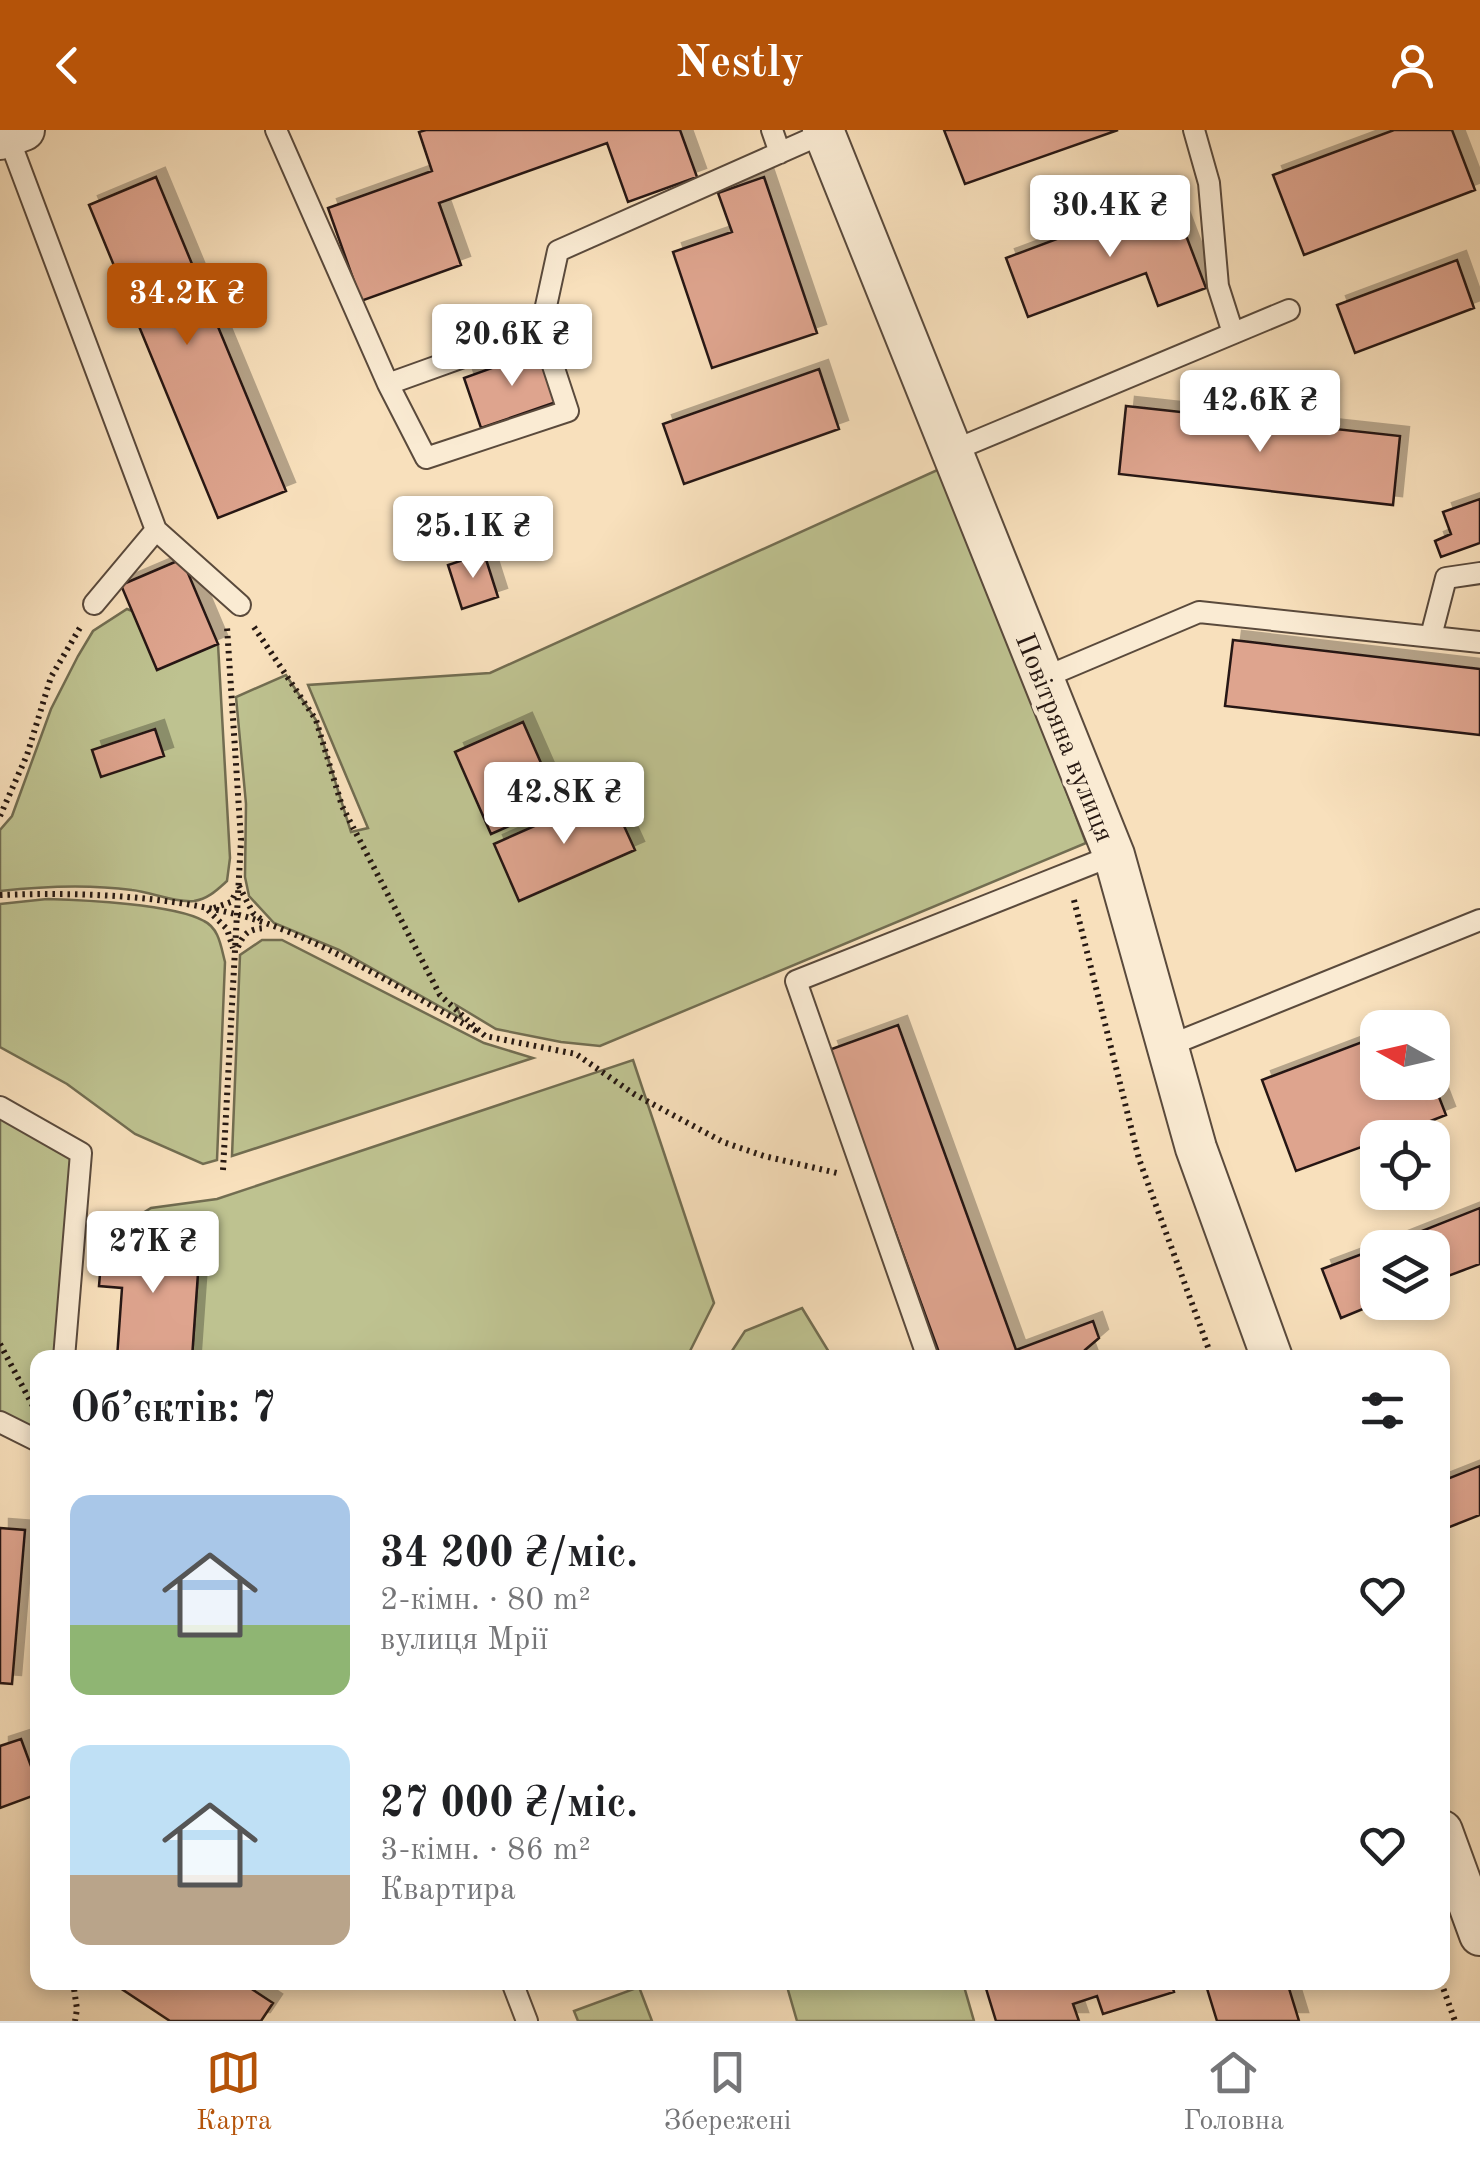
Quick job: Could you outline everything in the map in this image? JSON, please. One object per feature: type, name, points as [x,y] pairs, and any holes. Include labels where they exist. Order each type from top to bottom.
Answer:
[{"type":"street","name":"Повітряна вулиця","points":[[824,132],[1114,855],[1196,1148],[1269,1350]]},
{"type":"street","points":[[1450,1853],[1480,1935]]},
{"type":"lane","points":[[772,130],[780,152]]},
{"type":"lane","points":[[1194,130],[1209,183],[1218,286],[1233,333]]},
{"type":"lane","points":[[281,131],[388,384],[426,458],[568,411],[541,329],[558,251],[824,132]]},
{"type":"lane","points":[[10,135],[156,530],[240,605]]},
{"type":"lane","points":[[952,451],[1289,310]]},
{"type":"lane","points":[[388,384],[541,329]]},
{"type":"lane","points":[[94,604],[156,530]]},
{"type":"lane","points":[[1431,636],[1446,578],[1480,573]]},
{"type":"lane","points":[[1043,678],[1200,612],[1480,642]]},
{"type":"lane","points":[[925,1350],[796,982],[1114,855]]},
{"type":"lane","points":[[1168,1046],[1480,920]]},
{"type":"lane","points":[[0,1108],[81,1154],[65,1350]]},
{"type":"lane","points":[[0,1422],[30,1437]]},
{"type":"lane","points":[[515,1990],[527,2021]]},
{"type":"path","points":[[221,588],[228,635],[241,840],[223,1170]]},
{"type":"path","points":[[0,816],[27,755],[51,677],[94,604]]},
{"type":"path","points":[[240,605],[316,720],[342,806],[440,995],[486,1036]]},
{"type":"path","points":[[1068,874],[1140,1159],[1209,1350]]},
{"type":"path","points":[[208,910],[232,902],[238,885]]},
{"type":"path","points":[[238,885],[253,913],[271,927]]},
{"type":"path","points":[[0,895],[66,892],[237,914],[373,974],[486,1036],[576,1054],[634,1094],[723,1142],[764,1156],[866,1180]]},
{"type":"path","points":[[208,910],[226,929],[235,954]]},
{"type":"path","points":[[235,954],[243,935],[251,929],[271,927]]},
{"type":"path","points":[[0,1344],[30,1401]]},
{"type":"path","points":[[74,1990],[75,2021]]},
{"type":"path","points":[[1444,1990],[1456,2021]]},
{"type":"green space","points":[[944,467],[1086,843],[600,1046],[496,1029],[456,1005],[462,1019],[339,950],[274,923],[249,896],[245,877],[246,804],[236,697],[286,675],[316,720],[351,832],[368,828],[308,685],[490,673]]},
{"type":"green space","points":[[127,609],[218,644],[230,858],[227,881],[194,901],[99,887],[0,891],[0,830],[12,816],[51,709],[93,631]]},
{"type":"green space","points":[[47,899],[172,911],[190,915],[213,928],[225,962],[217,1160],[203,1164],[135,1134],[67,1084],[0,1047],[0,904]]},
{"type":"green space","points":[[262,940],[282,940],[484,1043],[533,1058],[232,1156],[240,955]]},
{"type":"green space","points":[[633,1060],[714,1303],[690,1350],[192,1350],[200,1245],[103,1238],[151,1208],[217,1199]]},
{"type":"green space","points":[[0,1108],[81,1153],[65,1350],[30,1350],[30,1437],[0,1422]]},
{"type":"green space","points":[[802,1308],[828,1350],[733,1350],[745,1331]]},
{"type":"green space","points":[[640,1990],[652,2021],[578,2021],[574,2011]]},
{"type":"green space","points":[[788,1990],[965,1990],[974,2021],[797,2021]]},
{"type":"building","points":[[680,130],[697,177],[628,202],[607,143],[439,203],[461,265],[361,301],[328,208],[432,171],[419,132]]},
{"type":"building","points":[[944,130],[1118,130],[965,184]]},
{"type":"building","points":[[1394,130],[1452,130],[1475,190],[1304,255],[1273,175]]},
{"type":"building","points":[[156,177],[286,491],[218,518],[89,205]]},
{"type":"building","points":[[764,177],[817,333],[712,368],[673,252],[732,232],[718,193]]},
{"type":"building","points":[[1171,196],[1206,288],[1158,306],[1146,273],[1028,317],[1006,258]]},
{"type":"building","points":[[1457,260],[1474,308],[1355,353],[1337,305]]},
{"type":"building","points":[[542,350],[559,401],[481,428],[464,378]]},
{"type":"building","points":[[819,369],[839,429],[684,484],[663,424]]},
{"type":"building","points":[[1126,406],[1400,436],[1393,505],[1119,474]]},
{"type":"building","points":[[1480,499],[1480,543],[1441,557],[1435,541],[1451,534],[1443,512]]},
{"type":"building","points":[[484,553],[498,597],[462,609],[448,565]]},
{"type":"building","points":[[182,559],[218,644],[157,670],[121,585]]},
{"type":"building","points":[[1233,640],[1480,669],[1480,735],[1225,706]]},
{"type":"building","points":[[523,722],[559,804],[491,834],[455,752]]},
{"type":"building","points":[[155,729],[164,756],[101,777],[92,750]]},
{"type":"building","points":[[609,793],[635,850],[519,901],[494,844]]},
{"type":"building","points":[[898,1025],[1016,1350],[938,1350],[829,1050]]},
{"type":"building","points":[[1360,1043],[1360,1100],[1440,1100],[1446,1115],[1433,1120],[1360,1120],[1360,1148],[1296,1171],[1262,1080]]},
{"type":"building","points":[[1480,1208],[1480,1264],[1450,1275],[1450,1230],[1424,1230]]},
{"type":"building","points":[[103,1238],[200,1245],[193,1350],[118,1350],[122,1288],[99,1286]]},
{"type":"building","points":[[1360,1255],[1360,1310],[1341,1318],[1322,1269]]},
{"type":"building","points":[[1093,1321],[1099,1338],[1085,1350],[1016,1350]]},
{"type":"building","points":[[1480,1466],[1480,1515],[1450,1527],[1450,1478]]},
{"type":"building","points":[[0,1528],[25,1530],[12,1684],[0,1683]]},
{"type":"building","points":[[21,1739],[30,1763],[30,1797],[0,1808],[0,1746]]},
{"type":"building","points":[[123,1990],[253,1990],[273,2003],[261,2021],[170,2021]]},
{"type":"building","points":[[986,1990],[1174,1992],[1103,2014],[1097,1996],[1073,2004],[1079,2021],[996,2021]]},
{"type":"building","points":[[1207,1990],[1289,1990],[1299,2021],[1217,2021]]}]
